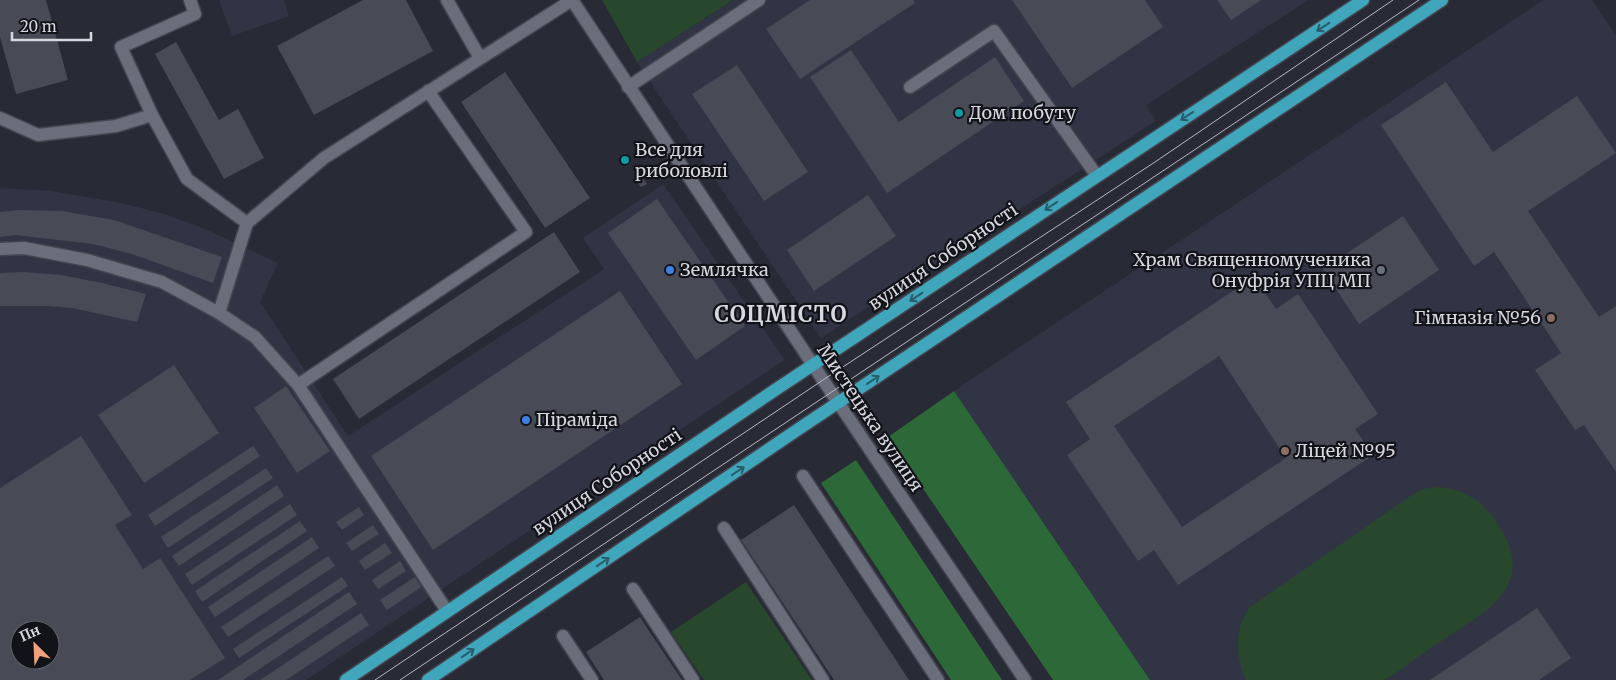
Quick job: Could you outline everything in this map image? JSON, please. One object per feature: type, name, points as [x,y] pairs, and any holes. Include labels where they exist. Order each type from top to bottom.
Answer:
[{"type":"main road","name":"вулиця Соборності","points":[[346,680],[813,365],[1363,0]]},
{"type":"main road","points":[[428,680],[838,403],[1442,0]]},
{"type":"street","points":[[190,0],[195,14],[122,47],[152,115],[187,179],[247,223]]},
{"type":"street","points":[[447,0],[480,58]]},
{"type":"street","points":[[219,313],[247,223],[324,158],[572,0]]},
{"type":"street","name":"Мистецька вулиця","points":[[572,0],[838,403],[1025,680]]},
{"type":"street","points":[[628,87],[759,0]]},
{"type":"street","points":[[910,87],[994,31],[1096,176]]},
{"type":"street","points":[[298,385],[526,232],[428,91]]},
{"type":"street","points":[[0,118],[38,135],[116,126],[152,115]]},
{"type":"street","points":[[0,249],[24,248],[87,260],[162,282],[219,313],[255,337],[298,385],[447,611]]},
{"type":"street","points":[[803,476],[938,680]]},
{"type":"street","points":[[724,528],[823,680]]},
{"type":"street","points":[[633,589],[693,680]]},
{"type":"street","points":[[563,636],[592,680]]},
{"type":"shaded area","points":[[219,0],[284,0],[289,16],[232,36]]},
{"type":"shaded area","points":[[733,0],[1308,0],[1146,105],[1156,121],[821,338],[637,62]]},
{"type":"shaded area","name":"Ліцей №95","points":[[1543,0],[1592,0],[1616,35],[1616,680],[1150,680],[954,391]]},
{"type":"shaded area","points":[[663,184],[785,360],[306,680],[0,680],[0,188],[52,191],[121,203],[161,213],[203,228],[278,263],[260,302],[348,436],[604,269],[583,238]]},
{"type":"green space","points":[[602,0],[733,0],[637,62]]},
{"type":"green space","points":[[954,391],[1150,680],[1053,680],[888,437]]},
{"type":"green space","points":[[856,460],[1002,680],[951,680],[821,483]]},
{"type":"green space","points":[[1439,487],[1456,490],[1471,497],[1484,507],[1495,520],[1508,544],[1513,564],[1510,581],[1501,596],[1471,622],[1383,680],[1246,680],[1238,652],[1238,642],[1241,624],[1250,607],[1415,493],[1423,489]]},
{"type":"green space","points":[[746,582],[812,680],[704,680],[671,632]]},
{"type":"building","points":[[0,0],[46,0],[68,80],[16,94],[0,37]]},
{"type":"building","points":[[363,0],[406,0],[433,51],[314,115],[277,46]]},
{"type":"building","points":[[810,0],[913,0],[915,3],[800,79],[766,29]]},
{"type":"building","points":[[1012,0],[1145,0],[1163,27],[1072,88]]},
{"type":"building","points":[[1217,0],[1261,0],[1231,20]]},
{"type":"building","points":[[176,42],[219,120],[238,109],[264,158],[224,179],[155,54]]},
{"type":"building","name":"Дом побуту","points":[[851,50],[899,122],[995,57],[1024,101],[887,193],[810,77]]},
{"type":"building","points":[[737,65],[808,172],[764,201],[692,94]]},
{"type":"building","points":[[505,72],[590,198],[545,228],[461,102]]},
{"type":"building","points":[[1446,82],[1493,152],[1577,96],[1616,153],[1528,211],[1599,317],[1616,306],[1616,472],[1584,425],[1575,430],[1535,370],[1561,353],[1494,252],[1474,266],[1381,125]]},
{"type":"building","name":"Все для риболовлі","points":[[625,153],[631,163],[626,167],[619,157]]},
{"type":"building","points":[[640,174],[647,184],[641,187],[634,178]]},
{"type":"building","points":[[868,195],[896,236],[814,291],[787,250]]},
{"type":"building","name":"Землячка","points":[[657,199],[745,326],[696,360],[608,233]]},
{"type":"building","points":[[19,210],[62,211],[114,220],[222,257],[213,283],[132,254],[93,244],[16,235],[0,237],[0,212]]},
{"type":"building","name":"Храм Священномученика Онуфрія УПЦ МП","points":[[1403,216],[1439,270],[1359,324],[1323,269]]},
{"type":"building","points":[[554,232],[580,272],[359,419],[333,379]]},
{"type":"building","points":[[24,272],[61,275],[146,294],[137,322],[72,308],[0,306],[0,273]]},
{"type":"building","points":[[1254,277],[1276,309],[1298,294],[1378,414],[1355,429],[1373,455],[1178,585],[1154,550],[1138,561],[1067,455],[1090,439],[1066,402]],"holes":[[[1219,356],[1286,458],[1182,527],[1114,426]]]},
{"type":"building","name":"Піраміда","points":[[620,291],[682,384],[433,550],[371,456]]},
{"type":"building","points":[[174,365],[219,433],[144,483],[98,415]]},
{"type":"building","points":[[286,386],[330,451],[297,473],[254,408]]},
{"type":"building","points":[[81,436],[132,515],[115,525],[143,569],[160,558],[225,658],[190,680],[0,680],[0,488]]},
{"type":"building","points":[[253,446],[260,456],[155,526],[148,515]]},
{"type":"building","points":[[266,468],[273,478],[168,548],[161,537]]},
{"type":"building","points":[[277,485],[284,496],[179,566],[172,556]]},
{"type":"building","points":[[290,504],[297,515],[192,585],[185,574]]},
{"type":"building","points":[[794,505],[909,680],[834,680],[741,540]]},
{"type":"building","points":[[359,507],[364,515],[342,530],[336,522]]},
{"type":"building","points":[[300,521],[307,531],[202,602],[195,591]]},
{"type":"building","points":[[373,525],[379,534],[352,551],[346,543]]},
{"type":"building","points":[[312,537],[319,548],[215,617],[208,607]]},
{"type":"building","points":[[385,543],[392,553],[365,570],[359,561]]},
{"type":"building","points":[[328,556],[335,566],[228,637],[221,627]]},
{"type":"building","points":[[400,561],[406,571],[378,589],[372,580]]},
{"type":"building","points":[[342,577],[348,586],[239,658],[233,649]]},
{"type":"building","points":[[415,577],[421,587],[387,610],[380,600]]},
{"type":"building","points":[[349,592],[357,604],[243,680],[218,680]]},
{"type":"building","points":[[1537,608],[1571,658],[1539,680],[1430,680]]},
{"type":"building","points":[[361,613],[369,625],[286,680],[260,680]]},
{"type":"building","points":[[640,617],[682,680],[604,680],[586,652]]},
{"type":"tram line","points":[[375,680],[823,380],[1155,162],[1393,0]]},
{"type":"tram line","points":[[400,680],[1419,0]]},
{"type":"place","name":"Дом побуту","points":[[959,113]]},
{"type":"place","name":"Все для риболовлі","points":[[625,160]]},
{"type":"place","name":"Землячка","points":[[670,270]]},
{"type":"place","name":"Храм Священномученика Онуфрія УПЦ МП","points":[[1381,270]]},
{"type":"place","name":"Гімназія №56","points":[[1551,318]]},
{"type":"place","name":"Піраміда","points":[[526,420]]},
{"type":"place","name":"Ліцей №95","points":[[1285,451]]},
{"type":"district","name":"СОЦМІСТО","points":[[781,314]]}]
